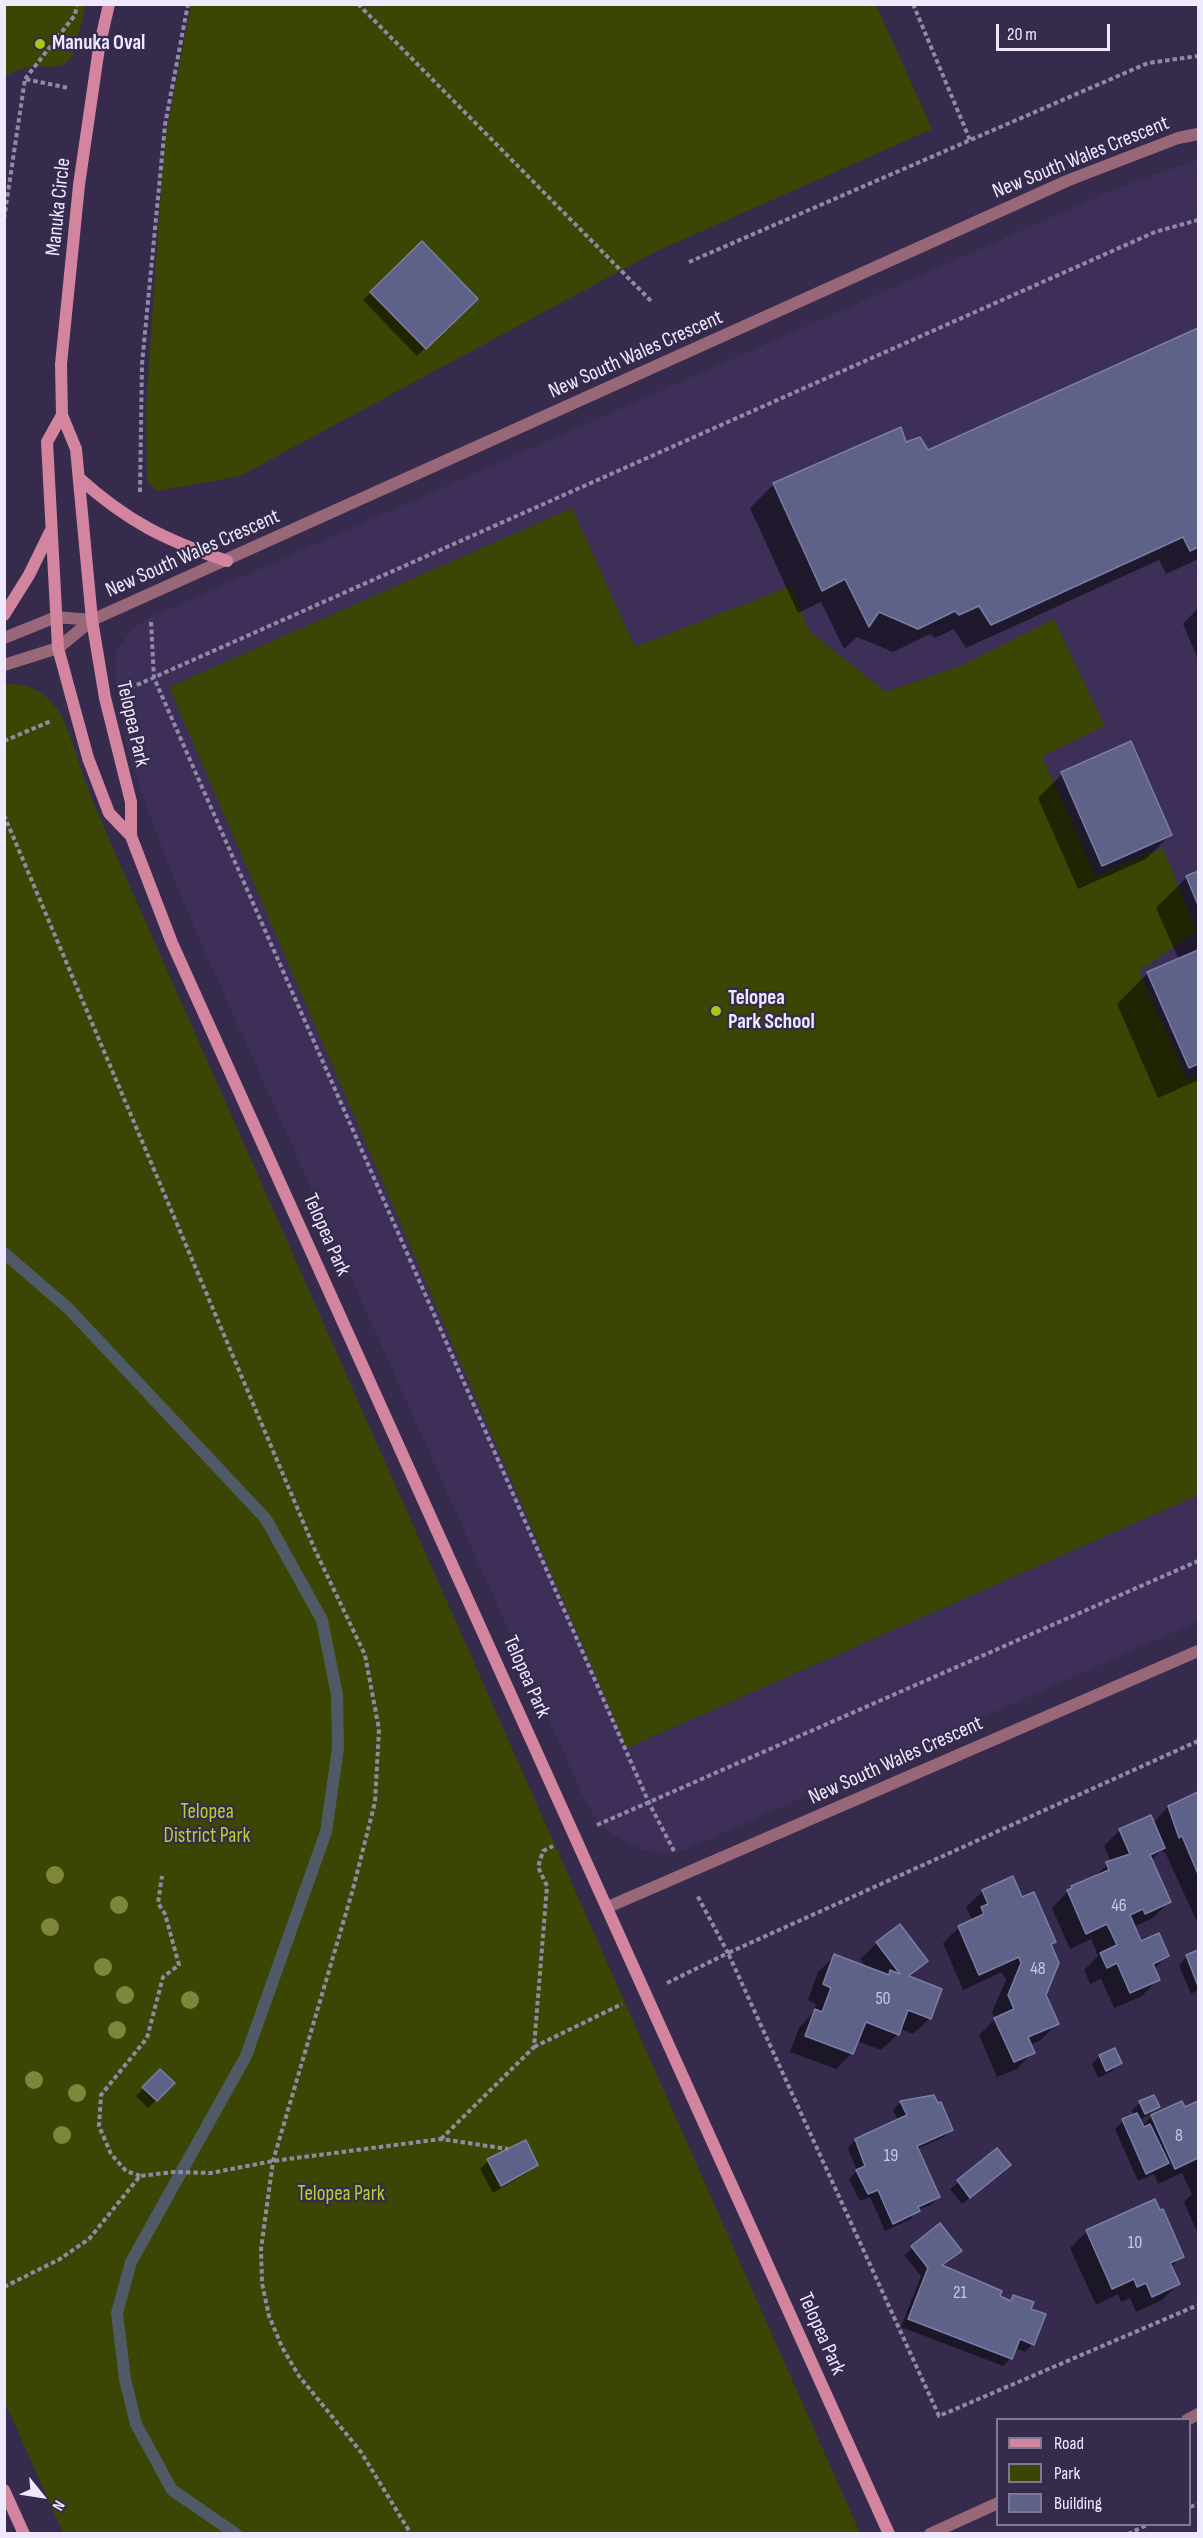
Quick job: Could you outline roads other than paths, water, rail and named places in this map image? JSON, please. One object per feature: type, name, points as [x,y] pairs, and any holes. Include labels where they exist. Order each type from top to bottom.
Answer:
[{"type":"street","name":"Manuka Circle","points":[[92,620],[76,449],[62,415],[61,364],[79,185],[99,48],[110,4]]},
{"type":"street","name":"New South Wales Crescent","points":[[4,666],[58,648],[92,620],[1069,180],[1178,138],[1198,134]]},
{"type":"street","points":[[58,648],[47,442],[62,415]]},
{"type":"street","points":[[79,478],[108,504],[139,525],[189,548],[227,561]]},
{"type":"street","points":[[4,615],[28,575],[50,531]]},
{"type":"street","name":"New South Wales Crescent","points":[[4,638],[56,617],[92,620]]},
{"type":"street","name":"Telopea Park","points":[[92,620],[105,698],[131,802],[131,836],[172,943],[576,1834],[889,2534]]},
{"type":"street","name":"Telopea Park","points":[[58,648],[88,758],[100,791],[109,813],[131,836]]},
{"type":"street","name":"New South Wales Crescent","points":[[608,1907],[1198,1650]]},
{"type":"street","points":[[4,2490],[24,2534]]},
{"type":"street","points":[[930,2534],[996,2505]]},
{"type":"waterway","points":[[4,1253],[68,1308],[266,1519],[322,1620],[337,1695],[338,1748],[326,1832],[246,2056],[131,2262],[117,2313],[125,2379],[136,2424],[172,2490],[236,2534]]},
{"type":"place","name":"Manuka Oval","points":[[40,44]]},
{"type":"place","name":"Telopea Park School","points":[[716,1011]]},
{"type":"park label","name":"Telopea District Park","points":[[207,1825]]}]
